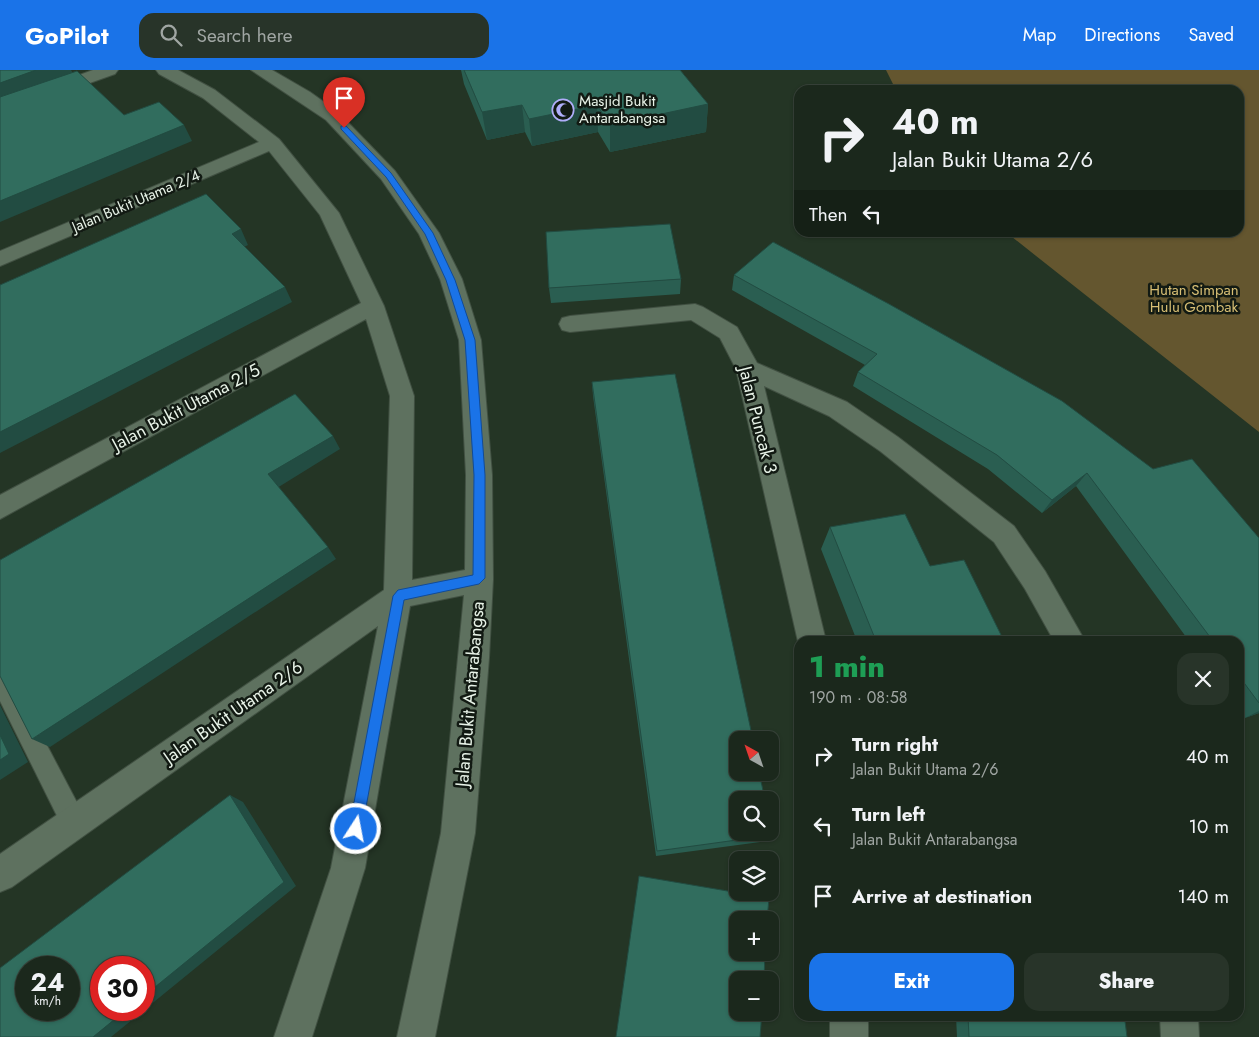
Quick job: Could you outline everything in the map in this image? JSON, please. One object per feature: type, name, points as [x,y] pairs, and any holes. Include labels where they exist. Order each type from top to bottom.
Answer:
[{"type":"street","points":[[0,110],[109,70]]},
{"type":"street","points":[[165,70],[209,94],[272,143],[329,213],[373,306],[402,396],[398,596],[348,868],[293,1037]]},
{"type":"street","name":"Jalan Bukit Antarabangsa","points":[[260,70],[304,96],[332,116],[388,175],[429,233],[450,280],[470,340],[479,475],[479,578],[474,658],[458,833],[416,1037]]},
{"type":"street","name":"Jalan Bukit Utama 2/4","points":[[0,258],[272,143]]},
{"type":"street","name":"Jalan Bukit Utama 2/5","points":[[0,508],[373,306]]},
{"type":"street","name":"Jalan Puncak 3","points":[[570,324],[695,312],[730,333],[748,369],[810,636]]},
{"type":"street","points":[[748,369],[838,409],[889,444],[1004,534],[1036,580],[1067,636]]},
{"type":"street","name":"Jalan Bukit Utama 2/6","points":[[0,875],[398,596],[479,578]]},
{"type":"street","points":[[849,1021],[849,1037]]},
{"type":"street","points":[[1179,1021],[1180,1037]]},
{"type":"lane","points":[[0,678],[74,823]]},
{"type":"green space","name":"Hutan Simpan Hulu Gombak","points":[[886,70],[1259,70],[1259,432],[1012,237],[1244,237],[1244,85],[894,85]]},
{"type":"building","points":[[0,70],[36,70],[0,83]]},
{"type":"building","points":[[464,70],[680,70],[708,104],[610,125],[597,105],[529,119],[522,105],[482,112]]},
{"type":"building","points":[[77,71],[124,115],[159,102],[184,125],[0,201],[0,97]]},
{"type":"building","points":[[206,194],[241,229],[232,234],[285,287],[0,432],[0,285]]},
{"type":"building","points":[[670,224],[681,279],[549,288],[546,232]]},
{"type":"building","points":[[773,242],[889,304],[1062,401],[1153,469],[1192,459],[1259,538],[1259,703],[1244,683],[1244,636],[1209,636],[1087,473],[1052,500],[997,455],[858,372],[877,354],[734,275]]},
{"type":"building","points":[[675,374],[751,731],[729,731],[729,781],[761,781],[763,791],[729,791],[730,841],[657,851],[592,382]]},
{"type":"building","points":[[295,394],[333,436],[268,474],[328,547],[32,739],[0,676],[0,560]]},
{"type":"building","points":[[905,514],[930,566],[964,560],[1002,636],[874,636],[830,527]]},
{"type":"building","points":[[0,735],[9,754],[0,760]]},
{"type":"building","points":[[230,795],[284,882],[155,987],[155,956],[90,956],[90,1021],[113,1021],[93,1037],[0,1037],[0,968],[15,957],[15,1021],[80,1021],[80,956],[16,956]]},
{"type":"building","points":[[639,876],[729,891],[729,901],[769,901],[768,911],[729,911],[729,961],[765,961],[764,971],[729,971],[729,1021],[761,1021],[760,1037],[616,1037]]},
{"type":"building","points":[[968,1021],[1125,1021],[1127,1037],[969,1037]]},
{"type":"place","name":"Masjid Bukit Antarabangsa","points":[[563,110]]},
{"type":"route","points":[[344,128],[388,175],[429,233],[450,280],[470,340],[479,475],[479,578],[398,596],[356,829]]}]
